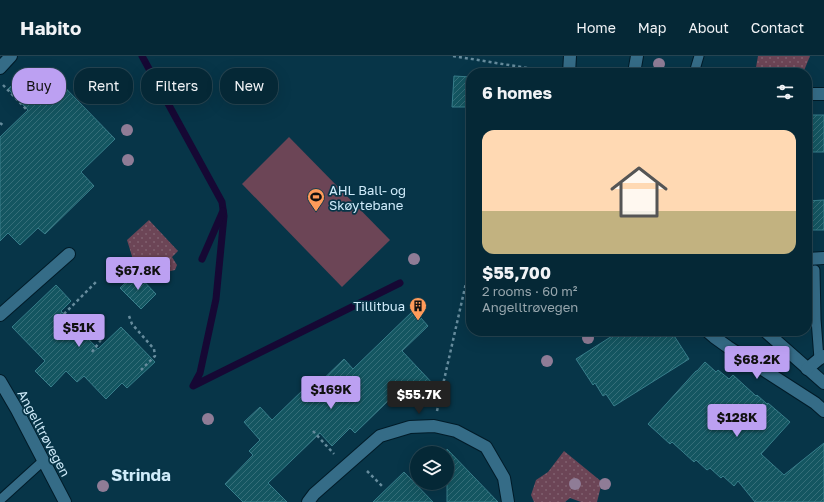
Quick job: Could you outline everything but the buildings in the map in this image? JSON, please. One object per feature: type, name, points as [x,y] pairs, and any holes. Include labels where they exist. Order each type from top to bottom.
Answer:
[{"type":"street","points":[[0,68],[11,56]]},
{"type":"street","points":[[569,68],[570,56]]},
{"type":"street","points":[[635,68],[637,56]]},
{"type":"street","points":[[812,94],[824,94]]},
{"type":"street","points":[[0,315],[69,254]]},
{"type":"street","points":[[812,259],[824,258]]},
{"type":"street","points":[[713,336],[810,399],[824,411]]},
{"type":"street","points":[[770,336],[824,383]]},
{"type":"street","points":[[807,369],[821,358]]},
{"type":"street","name":"Angelltrøvegen","points":[[0,381],[43,460],[61,500]]},
{"type":"street","points":[[308,502],[314,494],[380,436],[410,427],[434,426],[456,431],[486,447],[504,478],[508,502]]},
{"type":"lane","points":[[695,68],[699,56]]},
{"type":"lane","points":[[816,270],[816,319],[821,358]]},
{"type":"lane","points":[[0,500],[43,460]]},
{"type":"path","points":[[453,56],[528,68]]},
{"type":"path","points":[[0,81],[28,111]]},
{"type":"path","points":[[0,124],[4,126]]},
{"type":"path","points":[[64,314],[96,282]]},
{"type":"path","points":[[434,426],[466,283]]},
{"type":"path","points":[[129,316],[132,324],[154,349],[155,356],[141,370]]},
{"type":"path","points":[[92,352],[103,337]]},
{"type":"path","points":[[313,432],[382,486]]},
{"type":"shaded area","points":[[758,56],[810,56],[805,68],[756,68]]},
{"type":"shaded area","name":"AHL Ball- og Skøytebane","points":[[289,137],[390,240],[342,287],[242,184]]},
{"type":"shaded area","points":[[149,220],[178,251],[172,257],[177,265],[175,270],[146,277],[135,270],[127,240]]},
{"type":"shaded area","points":[[564,451],[602,482],[597,502],[581,502],[570,498],[565,502],[534,502],[531,495],[536,480],[548,472]]},
{"type":"waterway","points":[[142,56],[222,202],[224,216],[216,299],[200,373],[193,386],[400,283]]},
{"type":"waterway","points":[[202,259],[223,211]]},
{"type":"place","name":"AHL Ball- og Skøytebane","points":[[316,212]]},
{"type":"place","name":"Tillitbua","points":[[418,321]]},
{"type":"district","name":"Strinda","points":[[141,474]]}]
